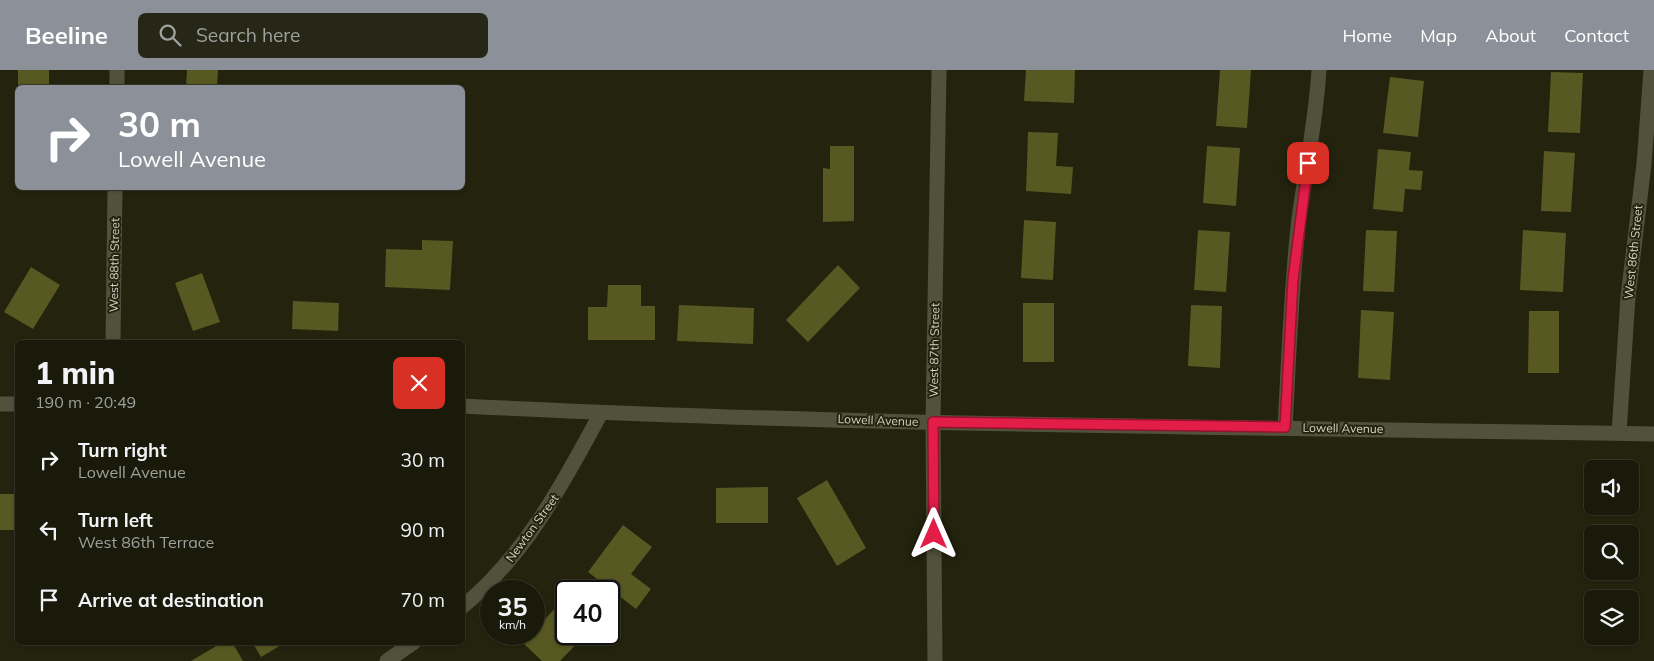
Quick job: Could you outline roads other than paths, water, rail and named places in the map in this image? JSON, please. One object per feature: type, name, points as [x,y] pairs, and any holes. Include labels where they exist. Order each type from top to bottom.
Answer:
[{"type":"street","points":[[117,70],[117,85]]},
{"type":"street","name":"West 87th Street","points":[[935,661],[933,422],[939,70]]},
{"type":"street","points":[[1285,427],[1293,280],[1300,216],[1317,109],[1320,70]]},
{"type":"street","name":"West 86th Street","points":[[1619,433],[1628,297],[1644,164],[1651,70]]},
{"type":"street","name":"West 88th Street","points":[[113,340],[115,190]]},
{"type":"street","points":[[0,404],[15,404]]},
{"type":"street","name":"Lowell Avenue","points":[[465,406],[601,413],[933,422],[1654,434]]},
{"type":"street","name":"Newton Street","points":[[465,604],[508,562],[551,505],[601,413]]},
{"type":"street","points":[[386,661],[410,645]]}]
